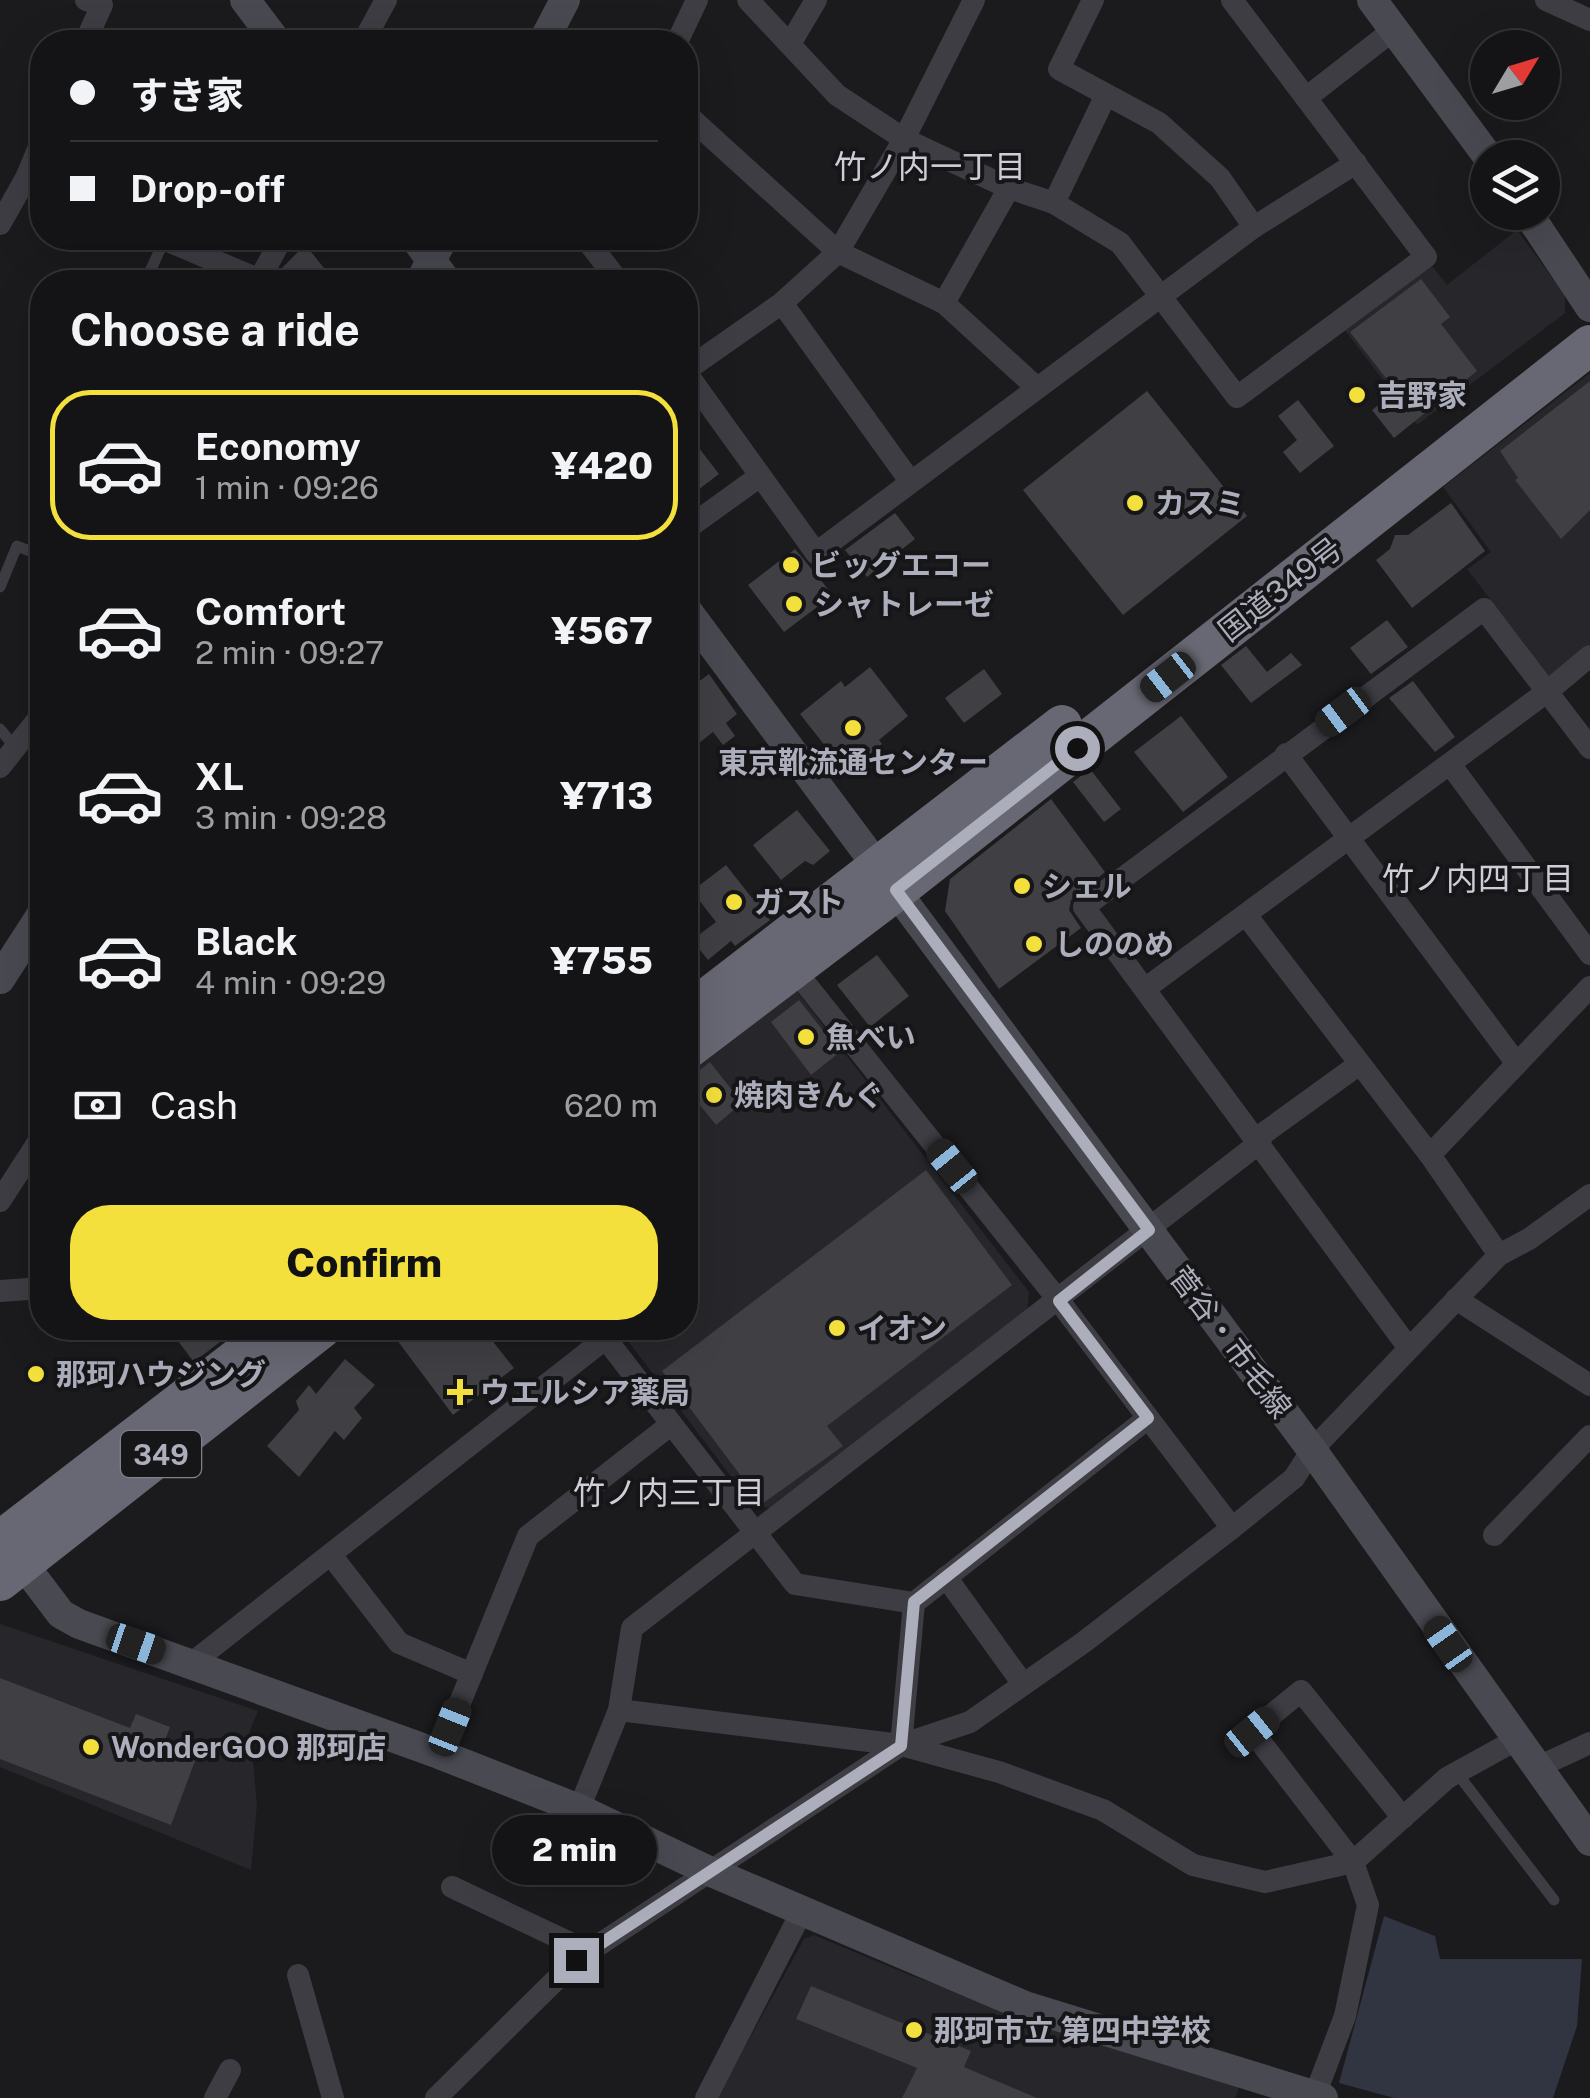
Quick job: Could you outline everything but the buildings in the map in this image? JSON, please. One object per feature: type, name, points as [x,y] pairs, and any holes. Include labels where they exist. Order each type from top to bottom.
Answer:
[{"type":"highway","name":"国道349号","points":[[698,1040],[792,968],[887,879],[1590,317]]},
{"type":"highway","name":"国道349号","points":[[698,1007],[887,879],[1590,345]]},
{"type":"highway","name":"349","points":[[5,1552],[263,1340]]},
{"type":"highway","name":"349","points":[[5,1552],[305,1340]]},
{"type":"street","points":[[86,0],[102,5],[91,30]]},
{"type":"street","points":[[245,0],[268,30]]},
{"type":"street","points":[[549,30],[564,0]]},
{"type":"street","points":[[682,30],[696,0]]},
{"type":"street","points":[[748,0],[838,95],[904,139],[1009,188],[1054,204],[1120,243],[1237,396],[1426,257],[1232,0]]},
{"type":"street","points":[[790,44],[816,0]]},
{"type":"street","points":[[698,362],[782,303],[838,252],[904,139],[974,0]]},
{"type":"street","points":[[1093,0],[1059,69],[1160,123],[1220,178],[1254,226]]},
{"type":"street","points":[[1372,0],[1475,140]]},
{"type":"street","points":[[1546,0],[1590,20]]},
{"type":"street","points":[[368,30],[380,2]]},
{"type":"street","points":[[1306,98],[1392,31]]},
{"type":"street","points":[[1054,204],[1106,95]]},
{"type":"street","points":[[698,125],[838,252],[944,304],[1036,386]]},
{"type":"street","points":[[698,389],[816,553],[1254,226],[1356,162]]},
{"type":"street","points":[[0,224],[30,187]]},
{"type":"street","points":[[944,304],[1009,188]]},
{"type":"street","points":[[1538,230],[1590,307]]},
{"type":"street","points":[[190,250],[234,270]]},
{"type":"street","points":[[782,303],[910,482]]},
{"type":"street","points":[[698,521],[760,476]]},
{"type":"street","points":[[1408,1347],[1084,906],[1484,609],[1590,748]]},
{"type":"street","name":"菅谷・市毛線","points":[[698,625],[1312,1450],[1590,1841]]},
{"type":"street","points":[[1146,988],[1590,656]]},
{"type":"street","points":[[0,768],[21,738]]},
{"type":"street","points":[[1286,754],[1516,1064]]},
{"type":"street","points":[[1450,764],[1590,954]]},
{"type":"street","points":[[1246,914],[1430,1156],[1498,1255]]},
{"type":"street","points":[[0,979],[30,933]]},
{"type":"street","points":[[792,968],[1059,1301],[1232,1528]]},
{"type":"street","points":[[1430,1156],[1590,988]]},
{"type":"street","points":[[579,1809],[619,1710],[632,1628],[1059,1301],[1258,1144],[1264,1132],[1358,1065]]},
{"type":"street","points":[[0,1201],[30,1155]]},
{"type":"street","points":[[436,2098],[576,1960],[901,1746],[970,1722],[1232,1528],[1294,1478],[1312,1450],[1498,1255],[1590,1195]]},
{"type":"street","points":[[0,1291],[30,1289]]},
{"type":"street","points":[[1456,1299],[1590,1385]]},
{"type":"street","points":[[192,1664],[592,1340]]},
{"type":"street","points":[[606,1340],[795,1584],[914,1602],[1148,1418]]},
{"type":"street","points":[[439,1754],[528,1536],[670,1426]]},
{"type":"street","points":[[1494,1536],[1590,1436]]},
{"type":"street","points":[[5,1552],[61,1614],[79,1624],[439,1754],[579,1809],[802,1912],[1025,2006],[1252,2087],[1319,2097],[1345,2016],[1368,1905],[1352,1862],[1252,1732],[1301,1692],[1402,1818]]},
{"type":"street","points":[[330,1555],[400,1643],[472,1674]]},
{"type":"street","points":[[946,1577],[1023,1684]]},
{"type":"street","points":[[901,1746],[914,1602]]},
{"type":"street","points":[[619,1710],[901,1746],[999,1772],[1103,1810],[1193,1865],[1266,1882],[1352,1862],[1457,1773],[1516,1740]]},
{"type":"street","points":[[1536,1768],[1590,1743]]},
{"type":"street","points":[[452,1888],[590,1952]]},
{"type":"street","points":[[706,2098],[802,1912]]},
{"type":"street","points":[[298,1975],[333,2098]]},
{"type":"street","points":[[215,2098],[230,2070]]},
{"type":"lane","points":[[0,587],[18,546],[30,551]]},
{"type":"lane","points":[[1457,1773],[1554,1900]]},
{"type":"shaded area","points":[[1517,230],[1565,295],[1565,313],[1417,425],[1344,329],[1432,266],[1447,285]]},
{"type":"shaded area","points":[[1590,373],[1590,644],[1550,677],[1467,569],[1491,552],[1443,487]]},
{"type":"shaded area","points":[[795,989],[1029,1292],[1027,1314],[774,1509],[752,1504],[627,1340],[698,1340],[698,1061]]},
{"type":"shaded area","points":[[0,1624],[258,1711],[250,1730],[257,1805],[251,1870],[0,1767]]},
{"type":"shaded area","name":"那珂市立 第四中学校","points":[[814,1935],[912,1976],[1237,2083],[1238,2091],[1235,2098],[717,2098],[804,1939]]},
{"type":"water","points":[[1384,1916],[1435,1936],[1440,1959],[1582,1959],[1577,2026],[1553,2098],[1394,2098],[1339,2083]]},
{"type":"place","name":"吉野家","points":[[1357,395]]},
{"type":"place","name":"カスミ","points":[[1135,503]]},
{"type":"place","name":"ビッグエコー","points":[[791,565]]},
{"type":"place","name":"シャトレーゼ","points":[[794,604]]},
{"type":"place","name":"東京靴流通センター","points":[[853,728]]},
{"type":"place","name":"シェル","points":[[1022,886]]},
{"type":"place","name":"ガスト","points":[[734,902]]},
{"type":"place","name":"しののめ","points":[[1034,944]]},
{"type":"place","name":"魚べい","points":[[806,1037]]},
{"type":"place","name":"焼肉きんぐ","points":[[714,1095]]},
{"type":"place","name":"イオン","points":[[837,1328]]},
{"type":"place","name":"那珂ハウジング","points":[[36,1374]]},
{"type":"place","name":"ウエルシア薬局","points":[[460,1392]]},
{"type":"place","name":"WonderGOO 那珂店","points":[[91,1747]]},
{"type":"place","name":"那珂市立 第四中学校","points":[[914,2030]]},
{"type":"district","name":"竹ノ内一丁目","points":[[930,166]]},
{"type":"district","name":"竹ノ内四丁目","points":[[1478,878]]},
{"type":"district","name":"竹ノ内三丁目","points":[[669,1492]]},
{"type":"route","points":[[576,1960],[901,1746],[914,1602],[1148,1418],[1059,1301],[1149,1230],[896,890],[1077,748]]}]
